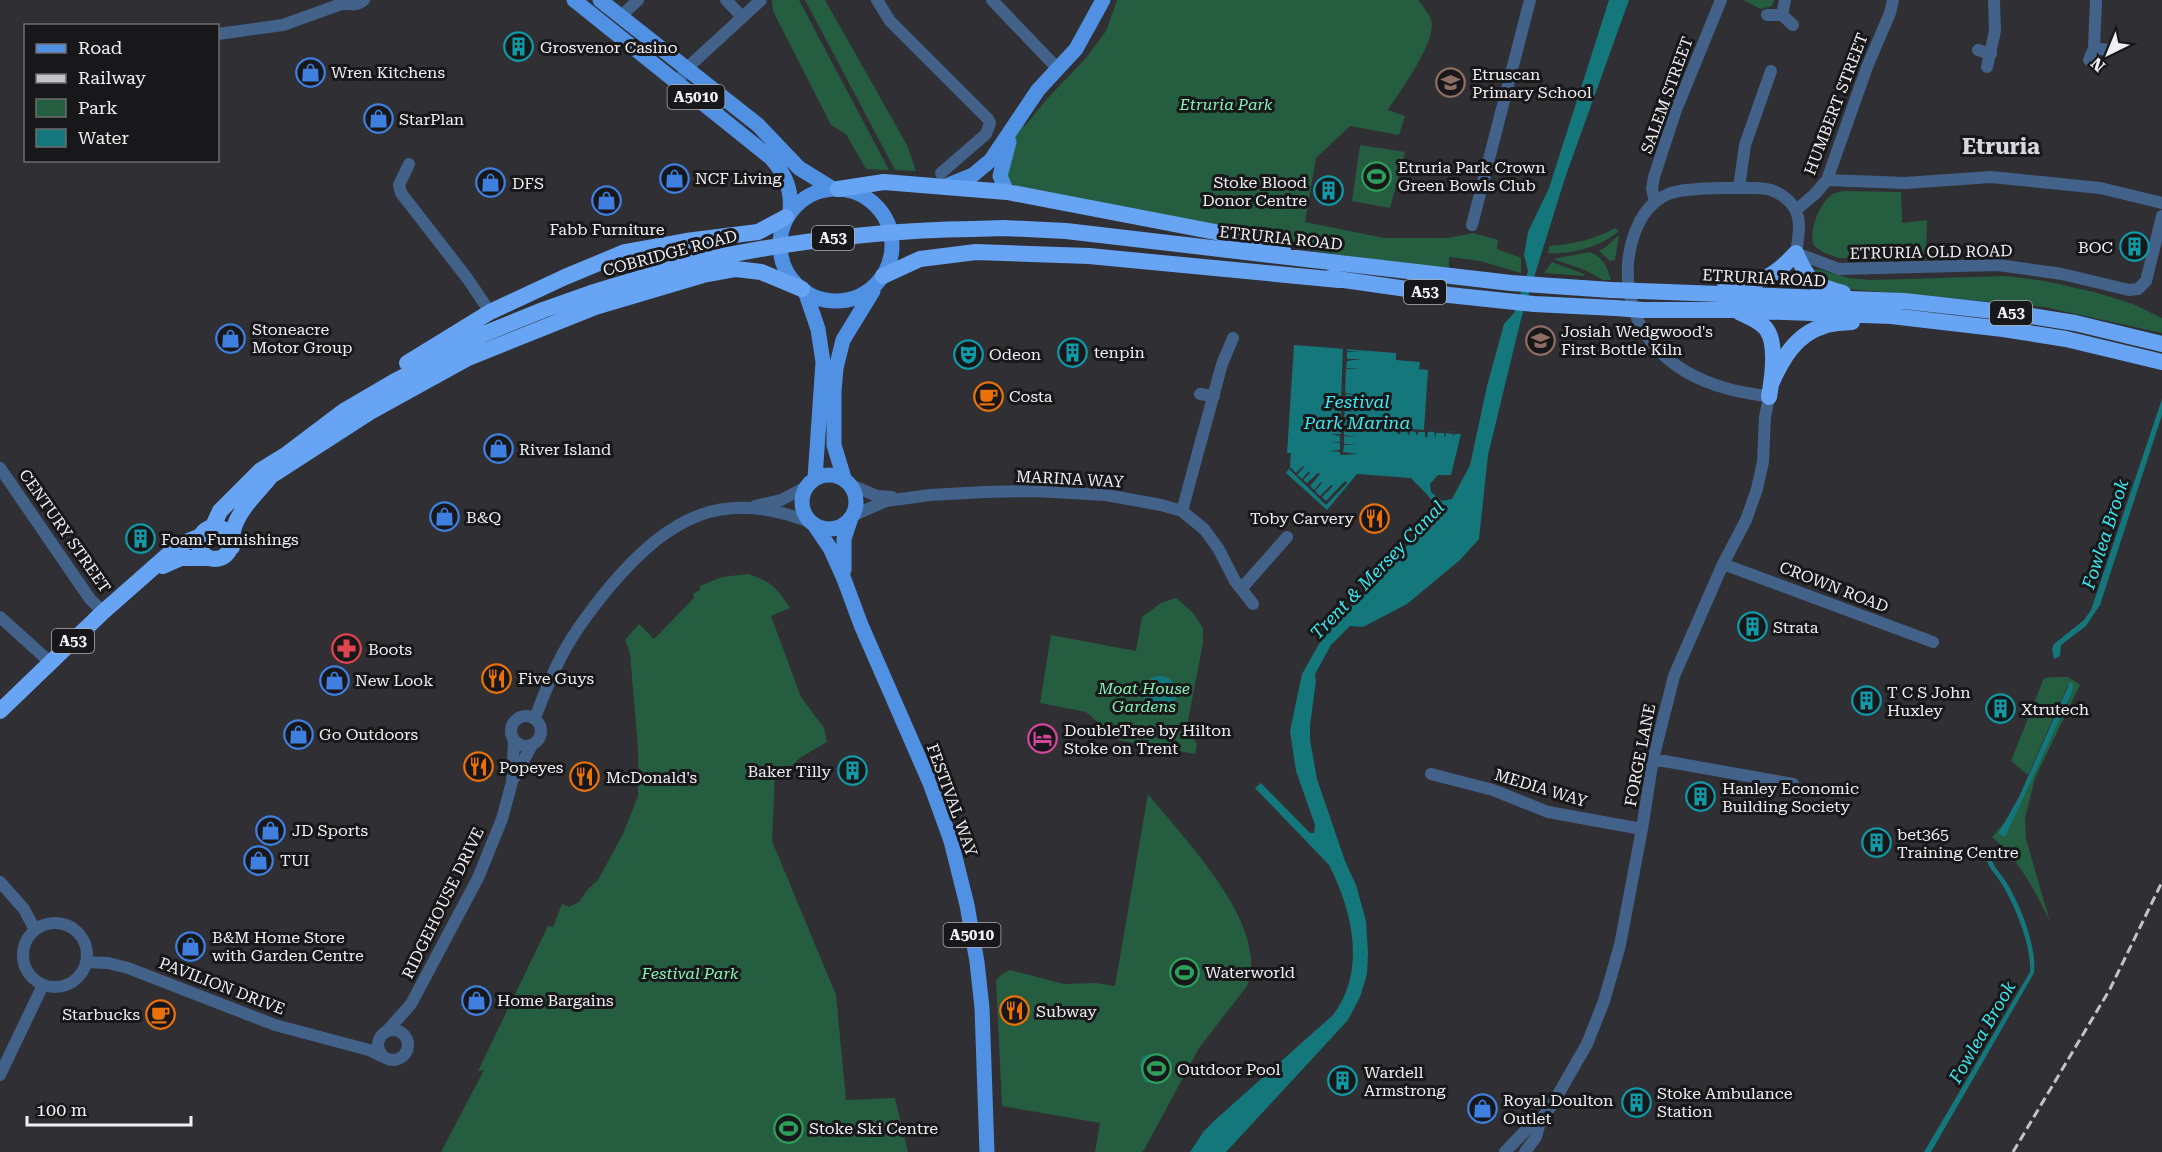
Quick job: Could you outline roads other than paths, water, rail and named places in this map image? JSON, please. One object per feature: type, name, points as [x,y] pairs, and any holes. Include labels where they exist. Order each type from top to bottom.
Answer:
[{"type":"highway","points":[[835,189],[884,182],[944,180],[1231,235],[1345,262]]},
{"type":"highway","points":[[344,411],[399,368],[490,312],[564,277],[625,252],[686,241],[758,232],[788,215]]},
{"type":"highway","name":"COBRIDGE ROAD","points":[[206,532],[220,511],[261,470],[287,454],[344,411],[432,361],[484,334],[591,293],[694,262],[763,248],[883,232],[1004,228],[1066,231],[1209,249]]},
{"type":"highway","name":"ETRURIA ROAD","points":[[1209,249],[1345,262],[1511,283],[1611,290],[1832,299],[1864,298],[2012,313],[2075,323],[2159,344]]},
{"type":"highway","name":"ETRURIA ROAD","points":[[1209,249],[1339,280],[1534,304],[1615,309],[1736,310],[1891,316],[2012,330],[2066,339],[2157,361]]},
{"type":"highway","points":[[882,278],[915,260],[976,252],[1089,255],[1339,280]]},
{"type":"highway","points":[[1688,292],[1760,282],[1774,275],[1796,254],[1803,272],[1816,285],[1864,298]]},
{"type":"highway","points":[[274,474],[370,412],[468,358],[595,307],[704,275],[736,269],[760,272],[803,290]]},
{"type":"highway","points":[[1736,310],[1756,320],[1767,331],[1772,345],[1770,390]]},
{"type":"highway","points":[[1770,390],[1780,364],[1792,346],[1808,334],[1823,326],[1891,316]]},
{"type":"highway","points":[[231,547],[230,535],[225,530],[206,532],[200,548],[208,558],[222,558],[229,552],[231,547],[234,528],[254,495],[274,474],[287,454]]},
{"type":"highway","name":"A53","points":[[0,711],[179,544],[206,532]]},
{"type":"highway","name":"A53","points":[[148,573],[181,558],[208,558]]},
{"type":"main road","name":"A5010","points":[[574,0],[682,76],[758,125],[799,168],[835,189]]},
{"type":"main road","name":"A5010","points":[[600,0],[779,167],[789,187],[788,215]]},
{"type":"main road","points":[[944,180],[973,175],[992,160],[1038,90],[1076,49],[1103,0]]},
{"type":"main road","points":[[1007,192],[1001,181],[1000,170],[1017,120]]},
{"type":"main road","points":[[835,189],[849,190],[875,204],[886,218],[893,248],[889,265],[882,278],[863,295],[845,301],[823,300],[803,290],[788,273],[780,252],[780,236],[788,215],[809,196],[835,189]]},
{"type":"main road","name":"A5010","points":[[852,518],[857,500],[847,481],[834,445],[836,368],[843,340],[882,278]]},
{"type":"main road","name":"A5010","points":[[803,290],[818,329],[823,362],[810,483],[802,505],[805,514],[814,524]]},
{"type":"main road","points":[[810,483],[825,475],[834,475],[847,481]]},
{"type":"main road","points":[[814,524],[830,530],[839,528],[852,518]]},
{"type":"main road","name":"FESTIVAL WAY","points":[[844,579],[844,539],[852,518]]},
{"type":"main road","name":"FESTIVAL WAY","points":[[814,524],[830,548],[844,579],[861,625],[930,783],[951,841],[967,905],[982,1008],[987,1152]]},
{"type":"street","points":[[219,34],[283,25],[335,3],[356,4],[364,0]]},
{"type":"street","points":[[620,17],[638,0]]},
{"type":"street","points":[[726,0],[742,17]]},
{"type":"street","points":[[682,76],[761,0]]},
{"type":"street","points":[[877,0],[890,21],[990,123],[988,131],[974,152],[944,180]]},
{"type":"street","points":[[992,0],[1057,68]]},
{"type":"street","points":[[1472,225],[1530,0]]},
{"type":"street","name":"SALEM STREET","points":[[1655,202],[1652,189],[1654,177],[1676,110],[1720,0]]},
{"type":"street","points":[[1782,15],[1785,0]]},
{"type":"street","name":"HUMBERT STREET","points":[[1796,210],[1827,180],[1893,0]]},
{"type":"street","points":[[1978,50],[1989,60],[1995,31],[1994,0]]},
{"type":"street","points":[[2089,60],[2094,48],[2096,0]]},
{"type":"street","points":[[1767,15],[1782,15],[1793,25]]},
{"type":"street","points":[[2094,48],[2108,50]]},
{"type":"street","points":[[1739,188],[1745,145],[1772,71]]},
{"type":"street","points":[[409,164],[399,185],[401,194],[467,278],[490,312]]},
{"type":"street","points":[[1827,180],[1905,183],[1991,177],[2100,188],[2162,203]]},
{"type":"street","points":[[1770,390],[1729,390],[1701,380],[1662,355],[1647,337],[1635,316],[1630,298],[1629,252],[1634,233],[1645,212],[1655,202],[1675,192],[1739,188],[1770,189],[1784,196],[1796,210],[1799,221],[1796,254]]},
{"type":"street","name":"ETRURIA OLD ROAD","points":[[1796,254],[1839,269],[1998,265],[2062,274],[2129,290],[2138,289],[2146,281],[2162,216]]},
{"type":"street","points":[[1182,511],[1222,364],[1233,338]]},
{"type":"street","name":"FORGE LANE","points":[[1525,1152],[1536,1137],[1541,1119],[1563,1087],[1587,1044],[1604,1001],[1620,945],[1653,759],[1674,676],[1723,564],[1746,519],[1757,489],[1763,462],[1765,417],[1770,390]]},
{"type":"street","points":[[1200,394],[1214,396]]},
{"type":"street","name":"CENTURY STREET","points":[[0,468],[90,599],[104,612]]},
{"type":"street","name":"MARINA WAY","points":[[847,481],[877,496],[908,497],[1036,491],[1117,496],[1182,511],[1204,529],[1218,548],[1240,589],[1253,604]]},
{"type":"street","points":[[535,718],[564,650],[599,601],[634,558],[668,530],[686,520],[708,512],[748,508],[781,500],[810,483]]},
{"type":"street","name":"MARINA WAY","points":[[852,518],[886,501],[908,497]]},
{"type":"street","points":[[748,508],[799,518],[814,524]]},
{"type":"street","points":[[1240,589],[1287,537]]},
{"type":"street","name":"CROWN ROAD","points":[[1723,564],[1933,642]]},
{"type":"street","points":[[0,616],[51,663]]},
{"type":"street","points":[[526,716],[535,718],[542,730],[541,736],[532,745],[520,745],[514,740],[511,728],[515,720],[526,716]]},
{"type":"street","name":"RIDGEHOUSE DRIVE","points":[[383,1034],[411,1004],[478,878],[502,819],[512,782],[514,740]]},
{"type":"street","name":"RIDGEHOUSE DRIVE","points":[[512,782],[532,745]]},
{"type":"street","points":[[1653,759],[1793,784]]},
{"type":"street","name":"MEDIA WAY","points":[[1431,774],[1493,790],[1548,812],[1642,830]]},
{"type":"street","points":[[0,882],[24,909],[35,930]]},
{"type":"street","points":[[53,923],[72,928],[84,943],[86,962],[83,970],[72,982],[52,987],[43,985],[27,972],[24,962],[25,944],[35,930],[53,923]]},
{"type":"street","name":"PAVILION DRIVE","points":[[86,962],[108,963],[128,968],[275,1025],[381,1056]]},
{"type":"street","points":[[0,1075],[43,985]]},
{"type":"street","name":"RIDGEHOUSE DRIVE","points":[[405,1035],[411,1004]]},
{"type":"street","points":[[396,1030],[405,1035],[408,1049],[403,1057],[394,1061],[381,1056],[377,1047],[383,1034],[396,1030]]},
{"type":"street","name":"PAVILION DRIVE","points":[[346,1044],[383,1034]]},
{"type":"street","name":"FORGE LANE","points":[[1505,1152],[1526,1130],[1541,1119]]},
{"type":"water","name":"Festival Park Marina","points":[[1609,0],[1629,0],[1565,178],[1521,319],[1488,455],[1479,539],[1460,560],[1407,604],[1363,627],[1350,626],[1331,645],[1315,674],[1310,740],[1317,779],[1345,861],[1356,885],[1366,921],[1367,974],[1360,997],[1348,1020],[1226,1152],[1190,1152],[1204,1131],[1215,1120],[1333,1015],[1344,997],[1353,960],[1352,940],[1344,901],[1337,883],[1329,865],[1255,788],[1261,783],[1310,833],[1314,833],[1315,825],[1296,771],[1290,731],[1302,674],[1319,644],[1344,612],[1424,528],[1433,512],[1432,501],[1411,478],[1357,474],[1327,510],[1286,473],[1290,467],[1291,453],[1287,453],[1294,345],[1396,353],[1396,360],[1420,362],[1419,369],[1428,370],[1424,430],[1461,434],[1451,475],[1438,475],[1430,484],[1431,492],[1442,501],[1452,499],[1470,465],[1487,386],[1504,324],[1514,313],[1528,271],[1524,255],[1528,232],[1549,188]]},
{"type":"water","points":[[2162,399],[2162,415],[2100,605],[2086,626],[2061,645],[2060,656],[2054,659],[2052,649],[2054,644],[2084,620],[2091,610]]},
{"type":"water","points":[[1160,676],[1172,681],[1177,693],[1172,705],[1160,710],[1148,705],[1143,693],[1148,681]]},
{"type":"water","points":[[2070,682],[2073,684],[2072,693],[2005,837],[1998,834],[2019,797]]},
{"type":"water","points":[[1988,854],[1994,858],[1992,861],[1995,867],[2008,885],[2023,916],[2031,940],[2034,973],[1931,1152],[1924,1152],[2030,972],[2028,951],[2018,916],[2001,882],[1989,865],[1986,857]]},
{"type":"water","name":"Outdoor Pool","points":[[1150,1054],[1153,1059],[1157,1055],[1167,1056],[1172,1063],[1169,1070],[1160,1074],[1154,1083],[1145,1082],[1140,1065],[1142,1057]]},
{"type":"railway","points":[[2013,1152],[2110,989],[2162,882]]},
{"type":"place","name":"Grosvenor Casino","points":[[519,47]]},
{"type":"place","name":"Wren Kitchens","points":[[310,72]]},
{"type":"place","name":"Etruscan Primary School","points":[[1451,83]]},
{"type":"place","name":"StarPlan","points":[[378,119]]},
{"type":"place","name":"Etruria Park Crown Green Bowls Club","points":[[1377,176]]},
{"type":"place","name":"NCF Living","points":[[674,178]]},
{"type":"place","name":"DFS","points":[[491,183]]},
{"type":"place","name":"Stoke Blood Donor Centre","points":[[1328,191]]},
{"type":"place","name":"Fabb Furniture","points":[[607,201]]},
{"type":"place","name":"BOC","points":[[2134,247]]},
{"type":"place","name":"Stoneacre Motor Group","points":[[231,338]]},
{"type":"place","name":"Josiah Wedgwood's First Bottle Kiln","points":[[1540,340]]},
{"type":"place","name":"tenpin","points":[[1073,352]]},
{"type":"place","name":"Odeon","points":[[968,354]]},
{"type":"place","name":"Costa","points":[[988,396]]},
{"type":"place","name":"River Island","points":[[498,449]]},
{"type":"place","name":"B&Q","points":[[445,517]]},
{"type":"place","name":"Toby Carvery","points":[[1375,518]]},
{"type":"place","name":"Foam Furnishings","points":[[140,539]]},
{"type":"place","name":"Strata","points":[[1752,627]]},
{"type":"place","name":"Boots","points":[[347,649]]},
{"type":"place","name":"Five Guys","points":[[497,678]]},
{"type":"place","name":"New Look","points":[[334,680]]},
{"type":"place","name":"T C S John Huxley","points":[[1866,701]]},
{"type":"place","name":"Xtrutech","points":[[2000,709]]},
{"type":"place","name":"Go Outdoors","points":[[298,734]]},
{"type":"place","name":"DoubleTree by Hilton Stoke on Trent","points":[[1043,739]]},
{"type":"place","name":"Popeyes","points":[[478,767]]},
{"type":"place","name":"Baker Tilly","points":[[852,771]]},
{"type":"place","name":"McDonald's","points":[[585,777]]},
{"type":"place","name":"Hanley Economic Building Society","points":[[1701,797]]},
{"type":"place","name":"JD Sports","points":[[271,830]]},
{"type":"place","name":"bet365 Training Centre","points":[[1876,843]]},
{"type":"place","name":"TUI","points":[[259,860]]},
{"type":"place","name":"B&M Home Store with Garden Centre","points":[[191,946]]},
{"type":"place","name":"Waterworld","points":[[1184,972]]},
{"type":"place","name":"Home Bargains","points":[[476,1000]]},
{"type":"place","name":"Subway","points":[[1015,1011]]},
{"type":"place","name":"Starbucks","points":[[161,1014]]},
{"type":"place","name":"Outdoor Pool","points":[[1156,1069]]},
{"type":"place","name":"Wardell Armstrong","points":[[1343,1081]]},
{"type":"place","name":"Stoke Ambulance Station","points":[[1636,1102]]},
{"type":"place","name":"Royal Doulton Outlet","points":[[1482,1109]]},
{"type":"place","name":"Stoke Ski Centre","points":[[788,1128]]},
{"type":"district","name":"Etruria","points":[[2001,146]]},
{"type":"park label","name":"Etruria Park","points":[[1226,104]]},
{"type":"park label","name":"Moat House Gardens","points":[[1144,697]]},
{"type":"park label","name":"Festival Park","points":[[690,973]]},
{"type":"water label","name":"Fowlea Brook","points":[[2105,534]]},
{"type":"water label","name":"Trent & Mersey Canal","points":[[1377,570]]},
{"type":"water label","name":"Fowlea Brook","points":[[1982,1032]]}]
